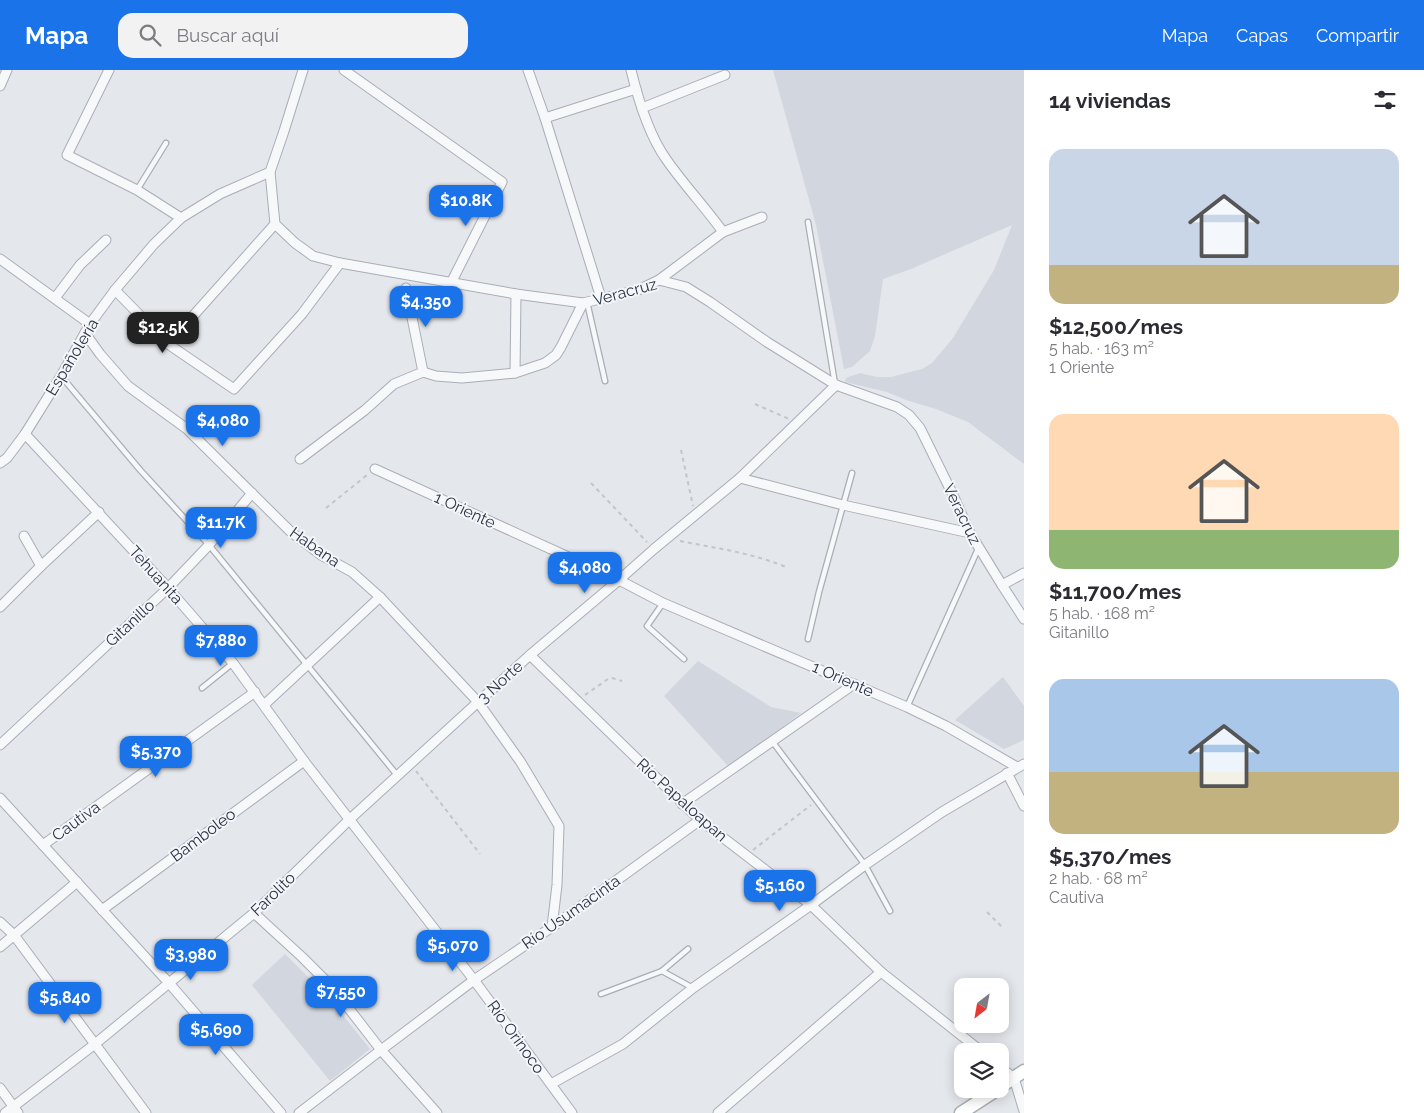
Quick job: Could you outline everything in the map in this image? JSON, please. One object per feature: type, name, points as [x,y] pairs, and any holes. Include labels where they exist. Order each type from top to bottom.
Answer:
[{"type":"main road","points":[[961,1113],[984,1098]]},
{"type":"street","points":[[0,86],[6,70]]},
{"type":"street","points":[[109,70],[67,155],[137,190],[181,218]]},
{"type":"street","points":[[168,344],[275,224],[270,172],[303,70]]},
{"type":"street","points":[[344,70],[502,182],[451,283]]},
{"type":"street","points":[[528,70],[545,118],[601,298]]},
{"type":"street","points":[[631,70],[642,108],[665,158],[723,232]]},
{"type":"street","points":[[642,108],[725,75]]},
{"type":"street","points":[[545,118],[636,89]]},
{"type":"street","name":"Españolería","points":[[0,463],[7,458],[25,434],[90,324],[115,290],[154,244],[181,218],[220,194],[270,172]]},
{"type":"street","points":[[659,280],[723,232],[762,217]]},
{"type":"street","name":"Veracruz","points":[[275,224],[294,243],[313,256],[340,263],[516,294],[585,303],[638,290],[659,280],[686,287],[767,342],[836,385],[897,406],[909,415],[920,428],[970,533],[1024,619]]},
{"type":"street","points":[[55,298],[80,265],[106,240]]},
{"type":"street","points":[[0,259],[90,324]]},
{"type":"street","points":[[115,290],[168,344],[234,389],[302,314],[340,263]]},
{"type":"street","points":[[406,288],[422,372]]},
{"type":"street","points":[[515,373],[516,294]]},
{"type":"street","points":[[300,459],[365,410],[394,384],[422,372],[436,376],[462,378],[515,373],[545,363],[556,355],[585,303]]},
{"type":"street","name":"Habana","points":[[85,333],[100,354],[128,386],[187,429],[291,532],[321,555],[352,572],[380,597],[478,702],[520,761],[559,826],[558,885],[552,927]]},
{"type":"street","name":"3 Norte","points":[[350,819],[530,655],[740,478],[836,385]]},
{"type":"street","name":"Tehuanita","points":[[25,434],[99,512],[233,663],[350,819]]},
{"type":"street","name":"1 Oriente","points":[[375,469],[619,580],[663,602],[907,707],[1021,766]]},
{"type":"street","points":[[740,478],[843,505],[970,533]]},
{"type":"street","name":"Gitanillo","points":[[0,745],[168,588],[252,493]]},
{"type":"street","points":[[0,608],[41,566],[99,512]]},
{"type":"street","points":[[24,536],[41,566]]},
{"type":"street","points":[[1002,585],[1024,573]]},
{"type":"street","points":[[264,706],[380,597]]},
{"type":"street","name":"Río Papaloapan","points":[[530,655],[700,820],[810,905],[882,972],[971,1043]]},
{"type":"street","points":[[682,804],[854,684]]},
{"type":"street","name":"Cautiva","points":[[43,845],[254,692]]},
{"type":"street","name":"Bamboleo","points":[[102,910],[304,760]]},
{"type":"street","points":[[550,1084],[623,1044],[693,988],[865,864],[942,812],[1021,766]]},
{"type":"street","points":[[1007,773],[1024,806]]},
{"type":"street","points":[[0,798],[169,983],[281,1113]]},
{"type":"street","name":"Farolito","points":[[5,1113],[16,1110],[254,913],[350,819]]},
{"type":"street","name":"Río Orinoco","points":[[350,819],[474,980],[572,1113]]},
{"type":"street","name":"Río Usumacinta","points":[[299,1113],[474,980],[552,927],[700,820]]},
{"type":"street","points":[[0,946],[76,882]]},
{"type":"street","points":[[254,913],[333,988],[381,1050],[438,1113]]},
{"type":"street","points":[[0,922],[14,936],[146,1113]]},
{"type":"street","points":[[718,1113],[882,972]]},
{"type":"street","points":[[1019,1075],[1024,1111]]},
{"type":"street","points":[[0,1088],[16,1110]]},
{"type":"lane","points":[[137,190],[166,143]]},
{"type":"lane","points":[[808,222],[836,385]]},
{"type":"lane","points":[[585,303],[605,381]]},
{"type":"lane","points":[[61,376],[141,471],[208,545],[398,776]]},
{"type":"lane","points":[[808,639],[818,592],[852,473]]},
{"type":"lane","points":[[907,707],[979,548]]},
{"type":"lane","points":[[663,602],[648,626],[684,659]]},
{"type":"lane","points":[[202,688],[233,663]]},
{"type":"lane","points":[[772,741],[865,864],[890,911]]},
{"type":"lane","points":[[601,994],[662,971],[688,950]]},
{"type":"lane","points":[[662,971],[693,988]]},
{"type":"path","points":[[755,404],[798,423]]},
{"type":"path","points":[[681,450],[695,516]]},
{"type":"path","points":[[326,508],[375,469]]},
{"type":"path","points":[[591,483],[654,549]]},
{"type":"path","points":[[668,538],[739,552],[786,567]]},
{"type":"path","points":[[578,701],[608,679],[612,678],[622,681]]},
{"type":"path","points":[[411,764],[480,854]]},
{"type":"path","points":[[746,855],[817,801]]},
{"type":"path","points":[[987,912],[1003,928]]},
{"type":"shaded area","points":[[773,70],[1024,70],[1024,464],[968,422],[887,392],[845,382],[846,378],[860,373],[877,377],[891,377],[922,369],[932,363],[953,338],[994,270],[1012,225],[911,269],[883,279],[875,336],[870,351],[852,367],[844,369],[816,225]]},
{"type":"shaded area","points":[[698,661],[771,707],[801,713],[729,767],[664,696]]},
{"type":"shaded area","points":[[1003,677],[1024,706],[1024,740],[1004,749],[955,720]]},
{"type":"shaded area","points":[[285,954],[329,998],[370,1049],[330,1081],[252,985]]}]
